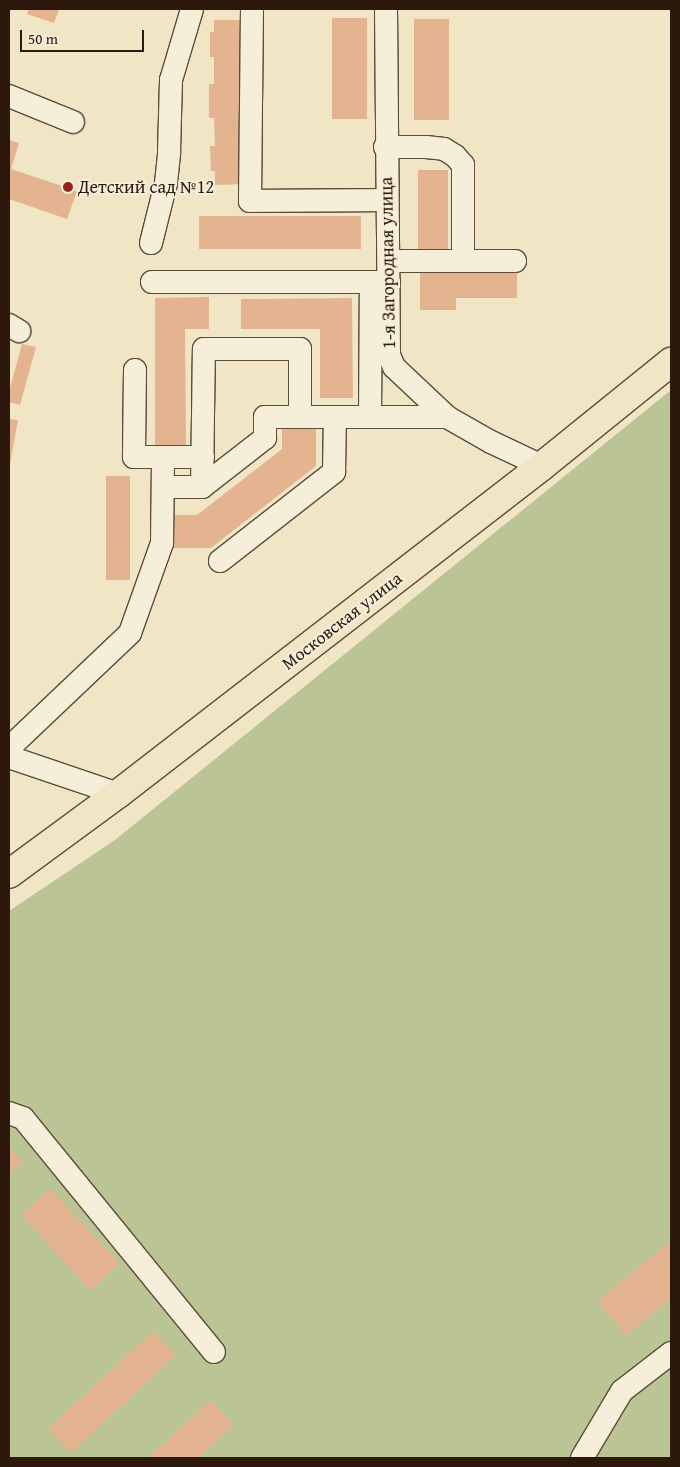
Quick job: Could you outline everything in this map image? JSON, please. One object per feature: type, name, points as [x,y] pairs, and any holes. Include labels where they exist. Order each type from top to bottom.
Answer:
[{"type":"main road","name":"Московская улица","points":[[9,874],[118,794],[542,466],[671,362]]},
{"type":"street","points":[[150,243],[167,176],[170,152],[171,80],[192,9]]},
{"type":"street","points":[[252,9],[250,201],[386,200]]},
{"type":"street","name":"1-я Загородная улица","points":[[386,9],[386,200],[383,275],[389,355],[394,367],[447,417],[499,447],[542,466]]},
{"type":"street","points":[[9,96],[73,122]]},
{"type":"street","points":[[386,147],[426,147],[444,150],[455,156],[463,165],[463,261]]},
{"type":"street","points":[[152,282],[383,275],[463,261],[514,261]]},
{"type":"street","points":[[370,417],[383,275]]},
{"type":"street","points":[[202,486],[204,349],[300,349],[300,417]]},
{"type":"street","points":[[135,370],[134,457],[203,457]]},
{"type":"street","points":[[163,486],[202,486],[265,438],[265,417],[447,417]]},
{"type":"street","points":[[220,561],[334,472],[335,417]]},
{"type":"street","points":[[9,748],[130,633],[162,543],[163,457]]},
{"type":"street","points":[[9,758],[118,794]]},
{"type":"street","points":[[9,1113],[23,1118],[214,1352]]},
{"type":"street","points":[[582,1458],[622,1391],[671,1353]]},
{"type":"green space","points":[[671,390],[671,1458],[9,1458],[9,911],[115,840]]},
{"type":"building","points":[[29,9],[59,9],[54,23],[27,14]]},
{"type":"building","points":[[332,18],[367,18],[367,119],[332,119]]},
{"type":"building","points":[[414,19],[449,19],[449,120],[414,120]]},
{"type":"building","points":[[214,20],[244,20],[245,184],[215,185],[215,171],[211,171],[210,146],[215,146],[214,118],[209,118],[209,84],[214,84],[214,57],[210,57],[210,32],[214,32]]},
{"type":"building","points":[[9,140],[19,143],[11,169],[77,191],[67,219],[9,199]]},
{"type":"building","points":[[418,170],[448,170],[448,251],[418,251]]},
{"type":"building","points":[[199,216],[361,216],[361,249],[199,249]]},
{"type":"building","points":[[420,267],[517,267],[517,298],[456,298],[456,310],[420,310]]},
{"type":"building","points":[[209,297],[209,329],[185,329],[186,446],[155,447],[155,298]]},
{"type":"building","points":[[352,298],[353,398],[320,398],[320,329],[241,329],[241,299]]},
{"type":"building","points":[[22,344],[36,347],[20,405],[9,402],[9,392]]},
{"type":"building","points":[[9,419],[18,420],[10,464],[9,464]]},
{"type":"building","points":[[282,425],[316,425],[316,466],[211,548],[173,548],[173,515],[197,515],[282,449]]},
{"type":"building","points":[[106,476],[130,476],[130,580],[106,580]]},
{"type":"building","points":[[9,1146],[22,1162],[9,1173]]},
{"type":"building","points":[[50,1189],[120,1264],[91,1290],[21,1216]]},
{"type":"building","points":[[671,1241],[671,1298],[626,1335],[597,1301]]},
{"type":"building","points":[[153,1331],[176,1355],[71,1453],[48,1429]]},
{"type":"building","points":[[210,1401],[233,1425],[198,1458],[148,1458]]},
{"type":"place","name":"Детский сад №12","points":[[68,187]]}]
